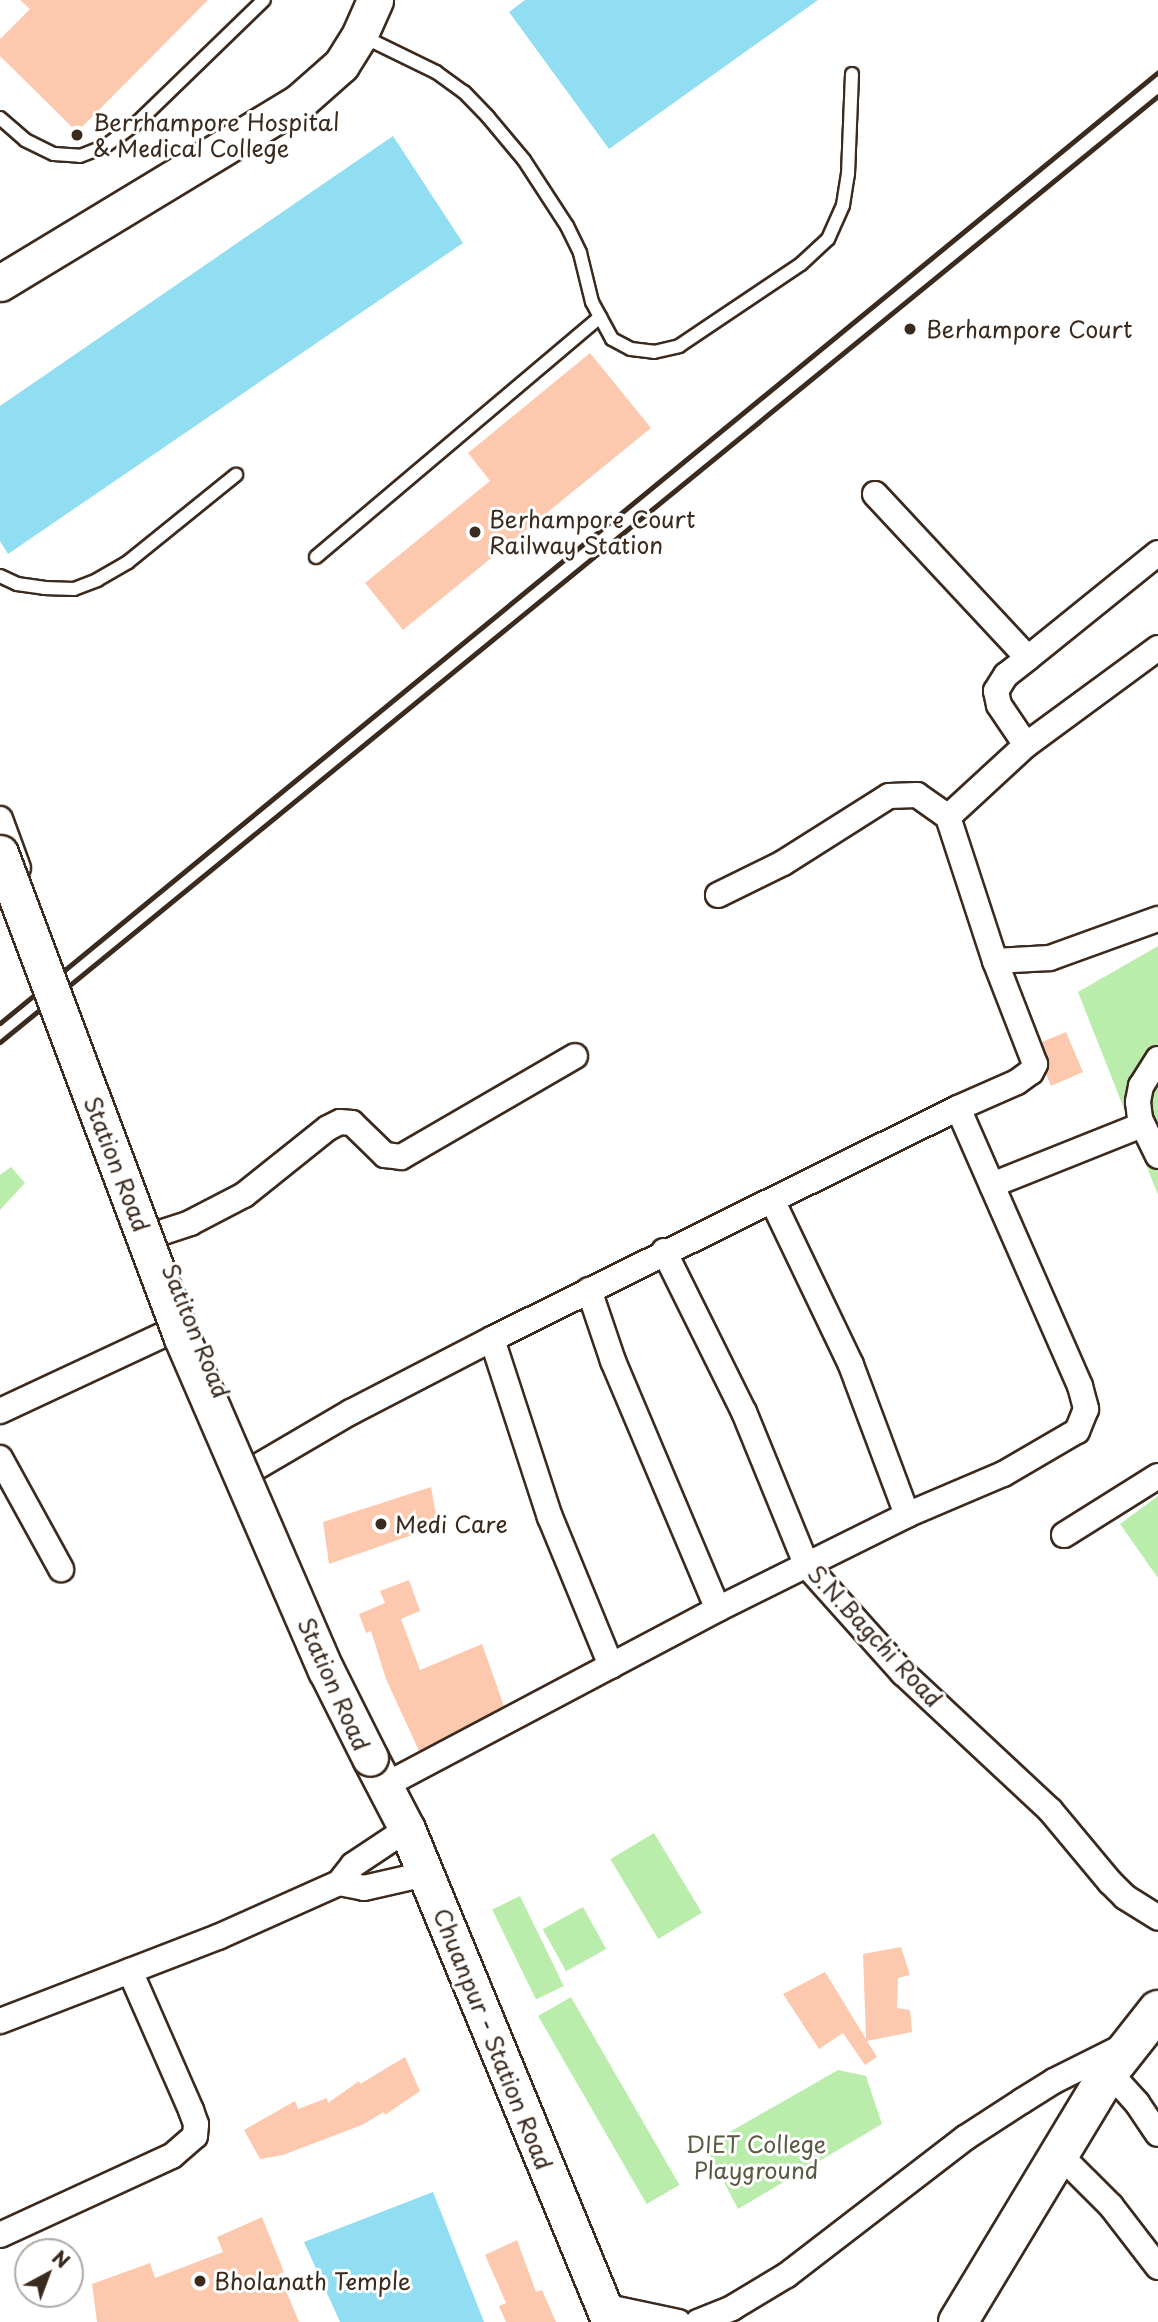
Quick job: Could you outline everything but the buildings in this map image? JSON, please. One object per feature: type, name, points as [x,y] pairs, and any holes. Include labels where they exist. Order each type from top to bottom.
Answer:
[{"type":"main road","points":[[958,2322],[1118,2058],[1158,2010]]},
{"type":"street","points":[[0,283],[299,102],[341,65],[360,34],[375,0]]},
{"type":"street","points":[[875,494],[1028,658]]},
{"type":"street","points":[[1026,745],[999,705],[996,691],[1006,675],[1158,553]]},
{"type":"street","points":[[947,817],[1026,745],[1158,648]]},
{"type":"street","points":[[254,1468],[351,1412],[664,1251],[773,1202],[958,1108],[1017,1082],[1031,1072],[1035,1064],[995,961],[947,817],[917,795],[890,796],[783,863],[718,895]]},
{"type":"street","name":"Satiton Road","points":[[0,819],[62,991],[108,1094],[194,1332],[254,1468],[309,1603],[372,1732],[378,1772]]},
{"type":"street","name":"Station Road","points":[[0,853],[182,1338],[326,1670],[378,1772]]},
{"type":"street","name":"Station Road","points":[[0,895],[37,992],[85,1102],[167,1333],[292,1623],[348,1745],[378,1772]]},
{"type":"street","points":[[995,961],[1050,958],[1158,919]]},
{"type":"street","points":[[158,1234],[190,1223],[244,1195],[328,1128],[340,1122],[352,1123],[385,1155],[401,1157],[575,1056]]},
{"type":"street","points":[[1157,1151],[1142,1125],[1138,1102],[1141,1086],[1158,1059]]},
{"type":"street","points":[[378,1772],[611,1666],[718,1609],[907,1515],[1003,1474],[1077,1431],[1084,1420],[1086,1409],[1080,1386],[958,1108]]},
{"type":"street","points":[[992,1185],[1142,1125]]},
{"type":"street","points":[[773,1202],[851,1365],[907,1515]]},
{"type":"street","name":"S.N.Bagchi Road","points":[[664,1251],[744,1412],[807,1566],[903,1673],[1050,1810],[1110,1882],[1125,1897],[1158,1918]]},
{"type":"street","points":[[589,1290],[613,1361],[718,1609]]},
{"type":"street","points":[[0,1411],[167,1333]]},
{"type":"street","points":[[492,1339],[550,1517],[611,1666]]},
{"type":"street","points":[[0,1458],[61,1569]]},
{"type":"street","points":[[1064,1535],[1158,1476]]},
{"type":"street","name":"Chuanpur - Station Road","points":[[378,1772],[407,1829],[606,2314]]},
{"type":"street","points":[[0,2021],[230,1932],[339,1883],[353,1865],[407,1829]]},
{"type":"street","points":[[339,1883],[364,1888],[425,1874]]},
{"type":"street","points":[[0,2235],[172,2156],[195,2136],[196,2124],[191,2110],[130,1971]]},
{"type":"street","points":[[698,2322],[743,2302],[787,2276],[965,2138],[1054,2081],[1118,2058],[1137,2103],[1158,2134]]},
{"type":"street","points":[[1058,2154],[1121,2217],[1158,2267]]},
{"type":"street","points":[[606,2314],[678,2322]]},
{"type":"lane","points":[[0,118],[24,140],[54,154],[80,156],[104,147],[138,122],[264,0]]},
{"type":"lane","points":[[360,34],[436,72],[464,92],[488,117],[524,160],[568,226],[600,317],[619,345],[654,352],[679,346],[802,264],[828,239],[843,205],[848,174],[852,74]]},
{"type":"lane","points":[[316,557],[600,317]]},
{"type":"lane","points":[[0,576],[17,584],[44,588],[74,589],[96,580],[128,562],[236,475]]},
{"type":"green space","points":[[1158,946],[1158,1195],[1078,992]]},
{"type":"green space","points":[[11,1167],[25,1183],[0,1210],[0,1175]]},
{"type":"green space","points":[[1158,1496],[1158,1578],[1120,1524]]},
{"type":"green space","points":[[654,1833],[702,1913],[658,1939],[610,1859]]},
{"type":"green space","points":[[520,1896],[564,1986],[536,1999],[492,1910]]},
{"type":"green space","points":[[583,1907],[606,1949],[566,1971],[543,1929]]},
{"type":"green space","points":[[571,1997],[680,2185],[647,2204],[538,2016]]},
{"type":"green space","name":"DIET College Playground","points":[[838,2070],[866,2076],[882,2124],[738,2209],[705,2146]]},
{"type":"water","points":[[525,0],[818,0],[609,149],[509,12]]},
{"type":"water","points":[[393,136],[463,243],[8,554],[0,541],[0,406]]},
{"type":"water","points":[[433,2192],[484,2322],[340,2322],[304,2242]]},
{"type":"railway","points":[[0,1023],[1158,72]]},
{"type":"railway","points":[[0,1042],[1158,96]]},
{"type":"place","name":"Berrhampore Hospital & Medical College","points":[[77,135]]},
{"type":"place","name":"Berhampore Court","points":[[910,329]]},
{"type":"place","name":"Berhampore Court Railway Station","points":[[475,532]]},
{"type":"place","name":"Medi Care","points":[[381,1524]]},
{"type":"place","name":"Bholanath Temple","points":[[200,2281]]}]
